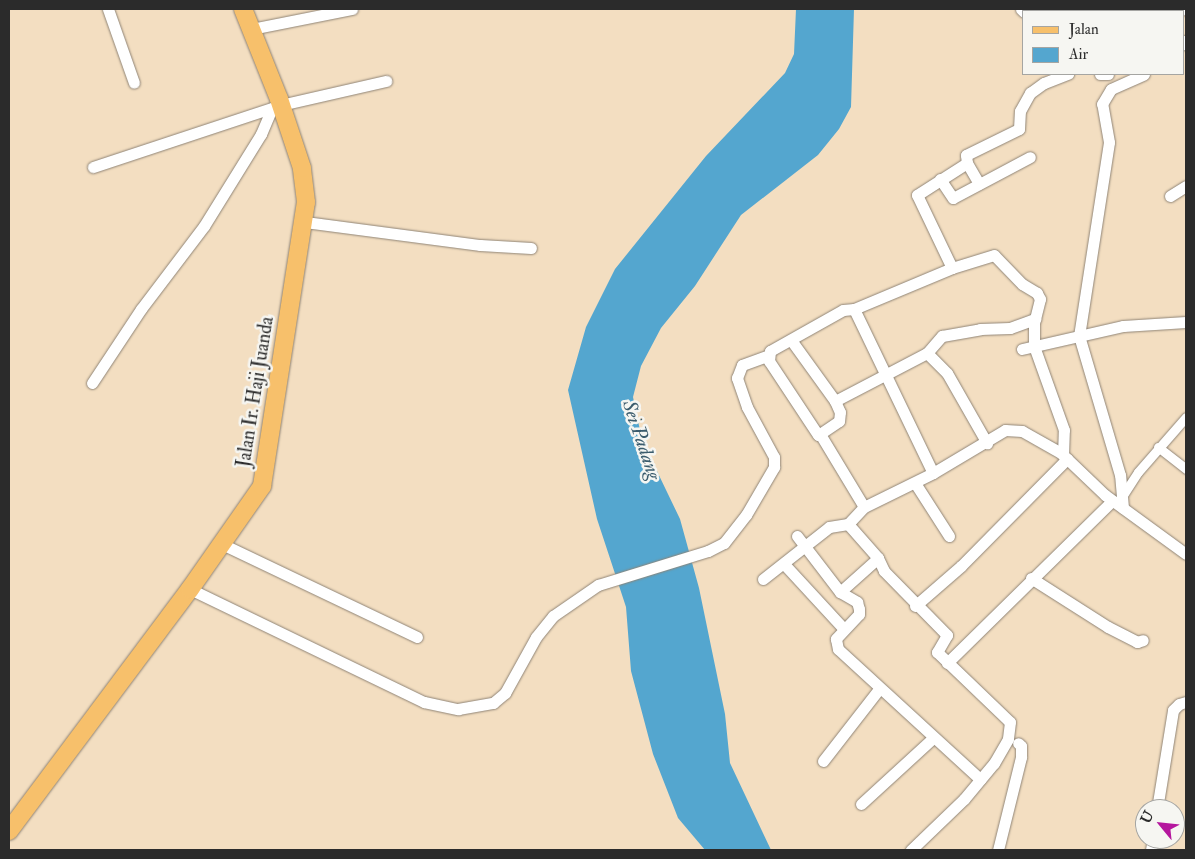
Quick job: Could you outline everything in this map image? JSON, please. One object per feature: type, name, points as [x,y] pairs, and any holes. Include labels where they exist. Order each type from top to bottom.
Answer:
[{"type":"main road","name":"Jalan Ir. Haji Juanda","points":[[9,831],[190,589],[262,486],[305,222],[302,168],[276,106],[243,9]]},
{"type":"street","points":[[108,9],[134,83]]},
{"type":"street","points":[[251,29],[352,9]]},
{"type":"street","points":[[979,184],[967,163],[966,155],[1019,129],[1020,111],[1036,88],[1066,75]]},
{"type":"street","points":[[1123,508],[1123,495],[1079,336],[1109,142],[1102,104],[1111,89],[1142,75]]},
{"type":"street","points":[[93,167],[276,106],[386,81]]},
{"type":"street","points":[[92,383],[141,309],[204,226],[261,134],[276,106]]},
{"type":"street","points":[[940,179],[951,198],[1030,157]]},
{"type":"street","points":[[952,268],[917,195],[967,163]]},
{"type":"street","points":[[1170,196],[1186,186]]},
{"type":"street","points":[[305,222],[480,244],[531,248]]},
{"type":"street","points":[[190,589],[424,702],[458,709],[498,700],[536,637],[553,616],[598,585],[708,552],[724,544],[773,473],[774,457],[744,400],[737,378],[742,365],[767,356],[843,310],[854,310],[952,268],[994,255],[1000,257],[1022,284],[1037,293],[1040,299],[1035,319],[1034,346],[1064,430],[1065,457],[961,566],[914,606]]},
{"type":"street","points":[[854,310],[888,375],[933,474]]},
{"type":"street","points":[[835,401],[927,354],[942,336],[980,329],[1010,328],[1035,319]]},
{"type":"street","points":[[1022,349],[1141,323],[1186,322]]},
{"type":"street","points":[[791,340],[835,401],[839,421],[820,434]]},
{"type":"street","points":[[927,354],[947,373],[986,443]]},
{"type":"street","points":[[767,356],[814,432],[820,434],[864,507]]},
{"type":"street","points":[[1123,495],[1158,447],[1186,417]]},
{"type":"street","points":[[763,579],[805,548],[829,527],[848,524],[864,507],[933,474],[1005,430],[1022,431],[1065,457],[1112,501],[1186,554]]},
{"type":"street","points":[[1158,447],[1186,469]]},
{"type":"street","points":[[915,483],[950,536]]},
{"type":"street","points":[[946,663],[1112,501]]},
{"type":"street","points":[[848,524],[878,558],[884,571],[914,606],[947,635],[937,649],[946,663],[997,707],[1010,722],[1008,739],[980,780],[911,850]]},
{"type":"street","points":[[797,536],[840,592],[857,602],[859,614],[836,639],[838,649],[879,689],[980,780]]},
{"type":"street","points":[[222,544],[417,637]]},
{"type":"street","points":[[840,592],[878,558]]},
{"type":"street","points":[[784,564],[844,629]]},
{"type":"street","points":[[1031,578],[1108,627],[1137,642],[1143,640]]},
{"type":"street","points":[[823,761],[879,689]]},
{"type":"street","points":[[1159,799],[1173,710],[1179,704],[1186,702]]},
{"type":"street","points":[[861,804],[933,738]]},
{"type":"street","points":[[998,850],[1021,757],[1021,746],[1018,743]]},
{"type":"water","name":"Sei Padang","points":[[796,9],[854,9],[851,107],[839,129],[818,155],[741,215],[695,286],[661,328],[641,366],[633,397],[642,440],[680,519],[699,588],[725,714],[730,763],[771,850],[705,850],[678,818],[653,754],[631,671],[626,607],[597,519],[568,390],[586,327],[615,269],[706,156],[785,73],[794,54]]}]
